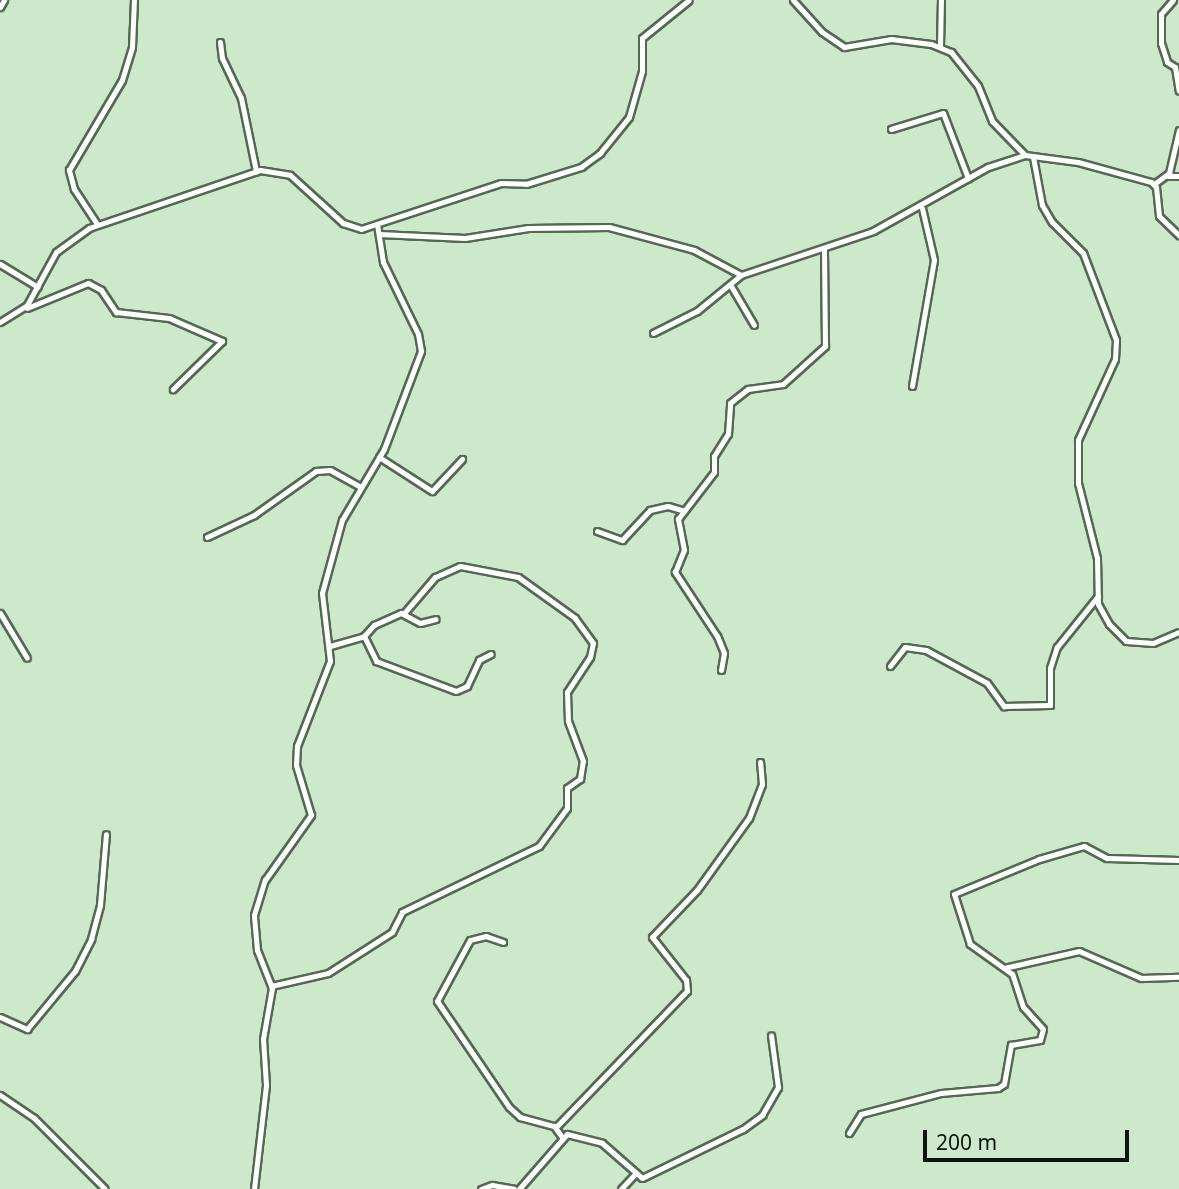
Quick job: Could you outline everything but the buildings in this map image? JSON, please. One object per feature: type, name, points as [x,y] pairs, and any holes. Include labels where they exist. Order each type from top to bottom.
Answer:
[{"type":"street","points":[[0,7],[4,0]]},
{"type":"street","points":[[97,224],[74,189],[69,170],[122,80],[132,47],[134,0]]},
{"type":"street","points":[[23,308],[61,246],[97,224],[256,171],[275,169],[290,175],[348,225],[361,229],[501,183],[534,182],[591,161],[629,117],[642,71],[642,38],[689,0]]},
{"type":"street","points":[[793,0],[822,32],[844,47],[891,40],[940,46],[961,60],[982,93],[992,121],[1025,155]]},
{"type":"street","points":[[940,0],[940,46]]},
{"type":"street","points":[[1173,0],[1161,14],[1161,43],[1167,62],[1175,67],[1179,91]]},
{"type":"street","points":[[220,42],[222,58],[241,98],[256,171]]},
{"type":"street","points":[[891,129],[943,113],[968,178]]},
{"type":"street","points":[[1168,176],[1179,130]]},
{"type":"street","points":[[653,333],[731,286],[741,275],[824,248],[922,208],[968,178],[1010,158],[1025,155],[1079,162],[1154,184],[1168,176],[1179,176]]},
{"type":"street","points":[[1033,157],[1046,212],[1083,253],[1116,340],[1115,359],[1078,440],[1078,483],[1097,558],[1098,596],[1109,624],[1126,641],[1145,643],[1179,632]]},
{"type":"street","points":[[1154,184],[1159,216],[1179,235]]},
{"type":"street","points":[[912,386],[934,260],[922,208]]},
{"type":"street","points":[[254,1189],[266,1085],[263,1039],[271,986],[257,950],[254,915],[265,880],[312,815],[296,765],[297,746],[328,669],[330,646],[323,590],[342,520],[359,486],[379,457],[421,345],[389,278],[377,225]]},
{"type":"street","points":[[379,234],[465,238],[519,229],[609,227],[694,250],[741,275]]},
{"type":"street","points":[[721,670],[723,653],[717,636],[675,572],[684,550],[678,519],[714,472],[715,456],[728,434],[730,403],[748,389],[783,384],[825,345],[824,248]]},
{"type":"street","points":[[0,264],[38,287]]},
{"type":"street","points":[[0,322],[23,308],[88,283],[99,287],[117,312],[169,318],[222,341],[173,389]]},
{"type":"street","points":[[731,286],[754,325]]},
{"type":"street","points":[[379,457],[432,491],[462,459]]},
{"type":"street","points":[[207,537],[251,516],[316,471],[330,470],[359,486]]},
{"type":"street","points":[[597,531],[622,540],[650,510],[668,506],[684,511]]},
{"type":"street","points":[[271,986],[328,973],[392,932],[402,912],[539,846],[567,808],[567,788],[580,779],[583,761],[568,721],[567,692],[590,657],[593,643],[575,618],[518,577],[460,566],[429,582],[405,612],[374,625],[364,636],[330,646]]},
{"type":"street","points":[[890,666],[905,647],[926,650],[987,683],[1004,706],[1050,705],[1050,668],[1057,647],[1098,596]]},
{"type":"street","points":[[405,612],[420,623],[436,619]]},
{"type":"street","points":[[0,613],[27,658]]},
{"type":"street","points":[[364,636],[376,661],[456,691],[467,686],[479,660],[491,654]]},
{"type":"street","points":[[556,1127],[688,992],[686,980],[652,937],[697,890],[749,818],[762,784],[760,762]]},
{"type":"street","points":[[0,1017],[27,1029],[75,971],[91,939],[100,905],[106,834]]},
{"type":"street","points":[[849,1133],[861,1114],[941,1093],[1002,1087],[1009,1049],[1015,1043],[1038,1044],[1043,1031],[1023,1007],[1018,983],[1004,968],[970,944],[954,894],[1080,847],[1107,858],[1179,860]]},
{"type":"street","points":[[503,942],[486,936],[470,940],[437,1001],[509,1107],[520,1117],[556,1127],[562,1137]]},
{"type":"street","points":[[1004,968],[1079,951],[1141,978],[1179,977]]},
{"type":"street","points":[[481,1189],[492,1185],[517,1189],[562,1137],[579,1135],[602,1143],[642,1178],[656,1174],[762,1115],[778,1087],[771,1035]]},
{"type":"street","points":[[0,1096],[34,1118],[105,1189]]},
{"type":"street","points":[[621,1189],[636,1173]]}]
